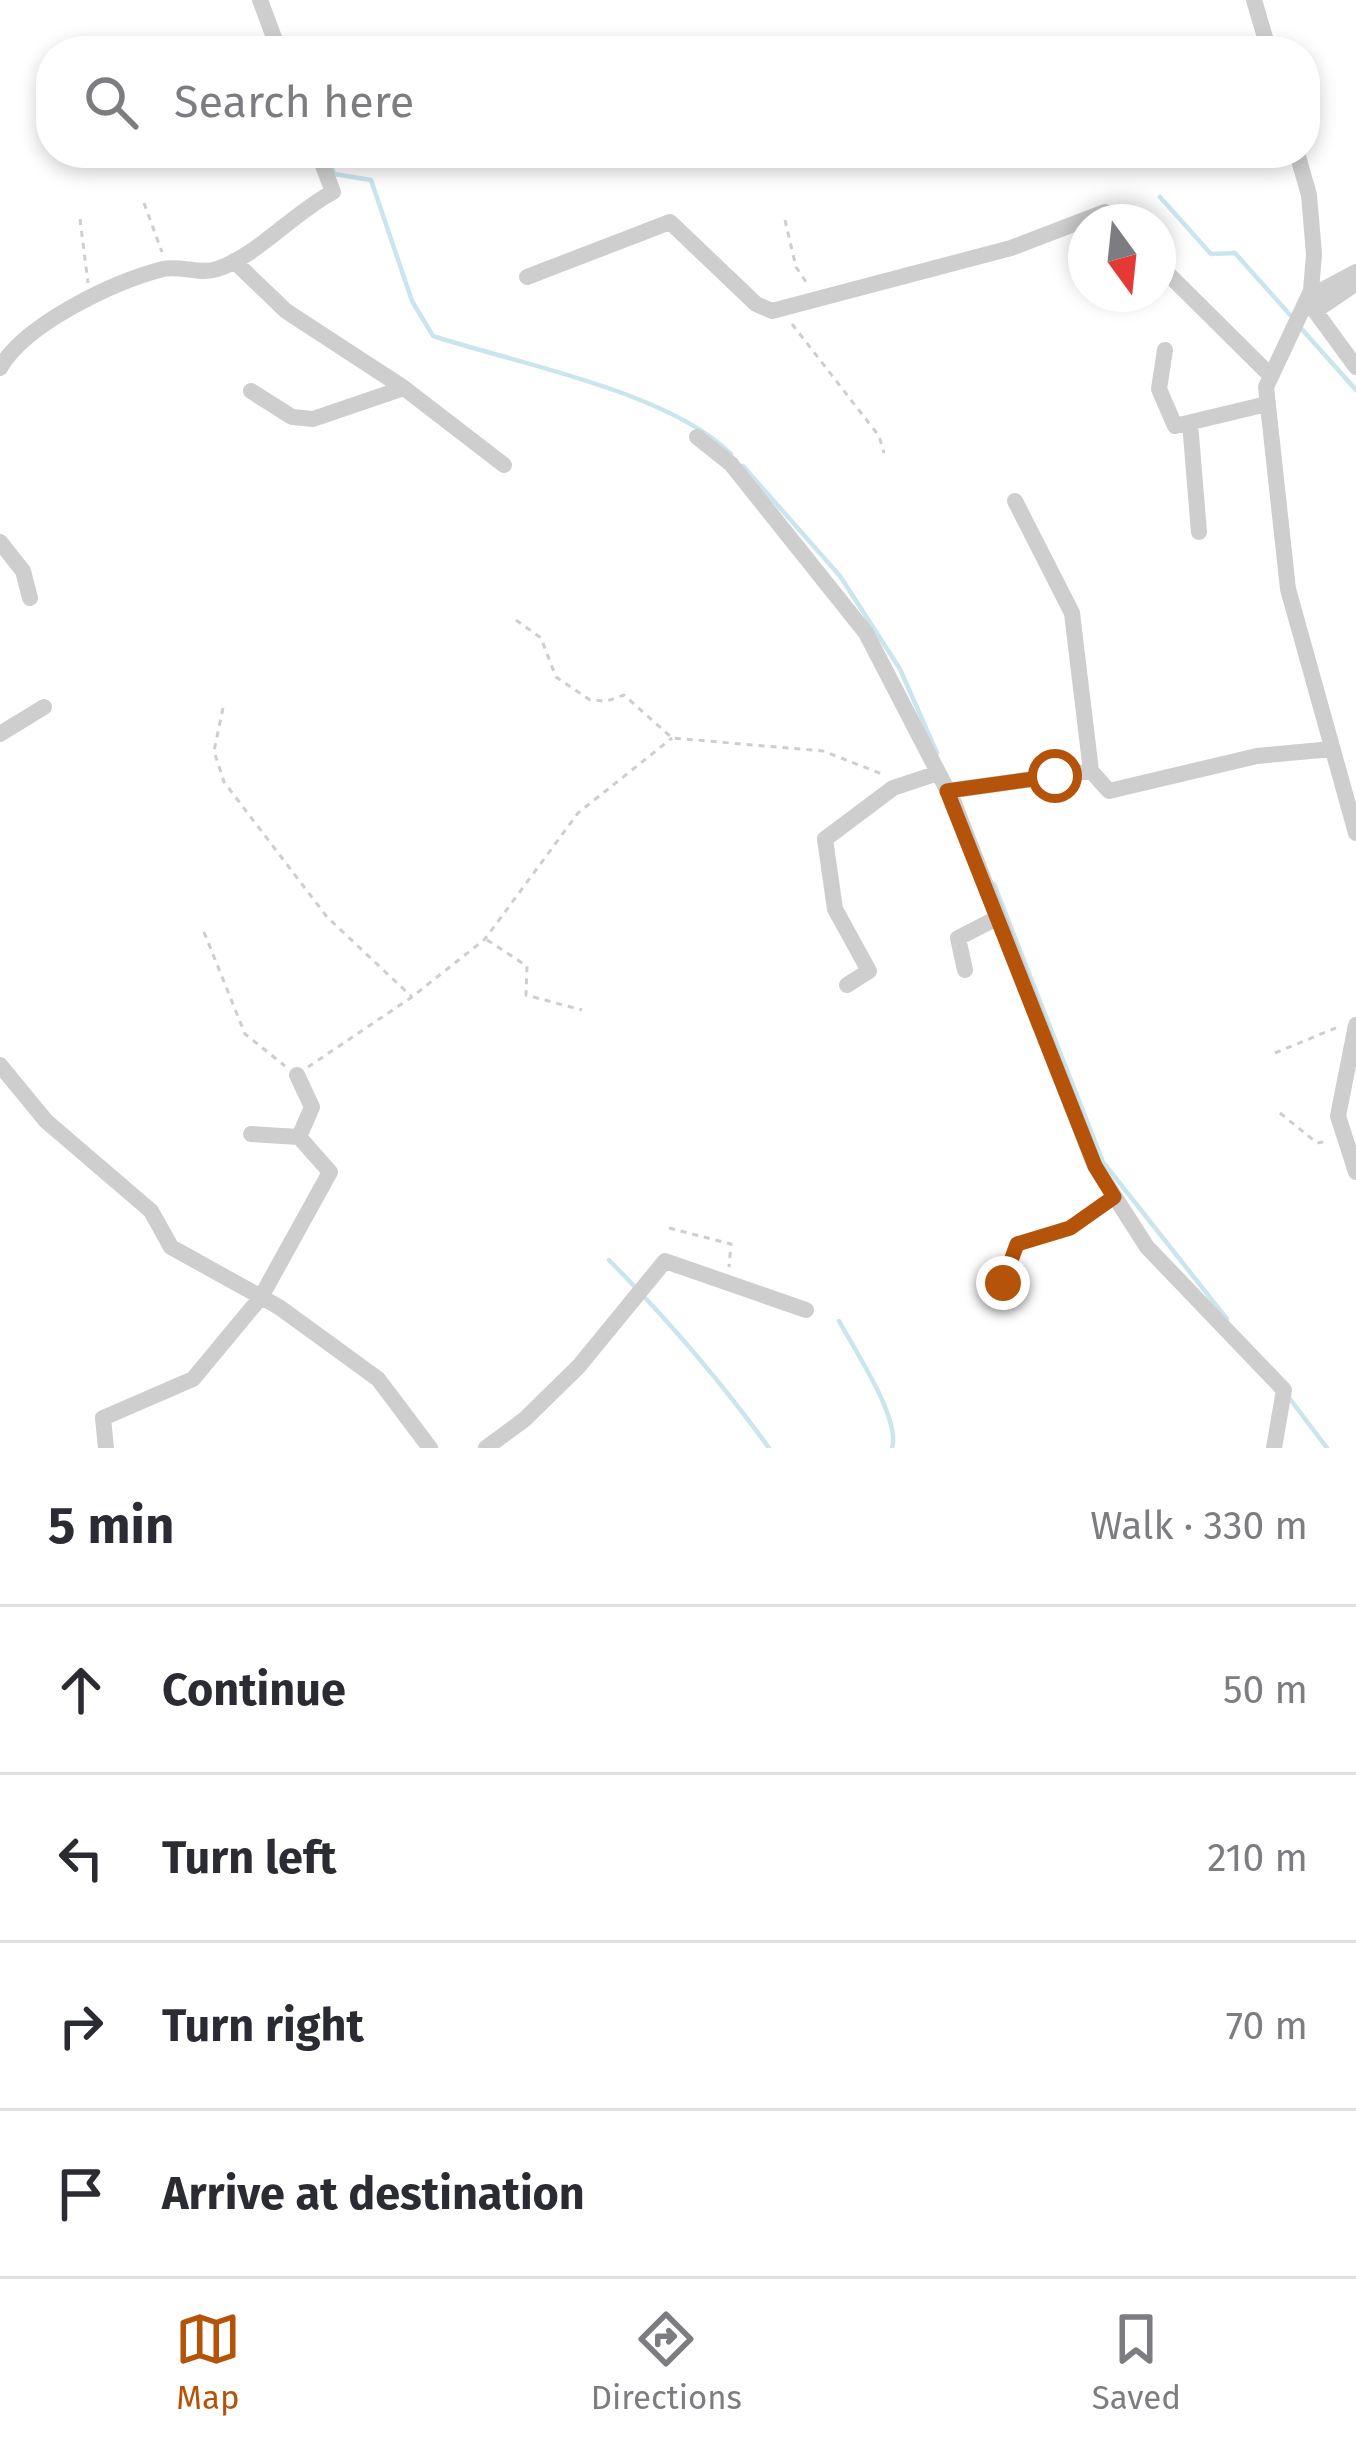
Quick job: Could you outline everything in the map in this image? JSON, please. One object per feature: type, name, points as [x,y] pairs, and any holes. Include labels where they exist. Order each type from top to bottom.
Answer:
[{"type":"street","points":[[260,0],[274,36]]},
{"type":"street","points":[[1255,0],[1265,36]]},
{"type":"street","points":[[0,368],[11,349],[92,297],[167,268],[214,271],[234,261],[332,192],[323,168]]},
{"type":"street","points":[[1302,168],[1314,254],[1305,310],[1266,387],[1288,589],[1356,833]]},
{"type":"street","points":[[527,277],[670,222],[756,304],[772,310],[1011,248],[1068,226]]},
{"type":"street","points":[[234,261],[286,311],[404,388],[504,466]]},
{"type":"street","points":[[1305,310],[1356,272]]},
{"type":"street","points":[[1176,282],[1271,376]]},
{"type":"street","points":[[1305,310],[1356,284]]},
{"type":"street","points":[[1305,310],[1356,367]]},
{"type":"street","points":[[1166,350],[1160,389],[1175,426],[1268,404]]},
{"type":"street","points":[[250,391],[292,417],[313,419],[404,388]]},
{"type":"street","points":[[1190,423],[1199,532]]},
{"type":"street","points":[[697,437],[731,464],[866,633],[947,791],[1095,1166],[1147,1247],[1284,1390],[1274,1448]]},
{"type":"street","points":[[1015,502],[1072,613],[1091,771],[1108,791],[1257,756],[1332,749]]},
{"type":"street","points":[[0,542],[23,571],[30,598]]},
{"type":"street","points":[[0,734],[44,706]]},
{"type":"street","points":[[947,791],[1091,771]]},
{"type":"street","points":[[848,985],[869,971],[836,909],[825,838],[893,788],[938,773]]},
{"type":"street","points":[[965,970],[958,938],[997,918]]},
{"type":"street","points":[[1346,1026],[1338,1116],[1356,1172]]},
{"type":"street","points":[[0,1065],[46,1120],[151,1211],[171,1247],[261,1297],[378,1379],[422,1446]]},
{"type":"street","points":[[297,1075],[312,1107],[299,1137]]},
{"type":"street","points":[[106,1448],[103,1418],[193,1379],[261,1297],[330,1172],[299,1137],[251,1134]]},
{"type":"street","points":[[486,1448],[525,1420],[580,1366],[665,1261],[806,1310]]},
{"type":"path","points":[[144,203],[167,268]]},
{"type":"path","points":[[80,219],[92,297]]},
{"type":"path","points":[[784,220],[796,267],[817,299]]},
{"type":"path","points":[[780,309],[879,436],[884,453]]},
{"type":"path","points":[[516,620],[542,638],[556,677],[590,700],[624,695],[672,738],[823,751],[906,784]]},
{"type":"path","points":[[223,708],[214,752],[224,782],[327,917],[412,998]]},
{"type":"path","points":[[205,932],[245,1034],[297,1075],[412,998],[485,939],[578,813],[672,738]]},
{"type":"path","points":[[485,939],[526,966],[526,994],[582,1010]]},
{"type":"path","points":[[1275,1054],[1346,1026]]},
{"type":"path","points":[[1280,1113],[1317,1143],[1342,1138]]},
{"type":"path","points":[[1003,1283],[1017,1244],[1070,1228],[1114,1197]]},
{"type":"path","points":[[669,1228],[731,1244],[727,1282]]},
{"type":"waterway","points":[[332,168],[334,174],[371,180],[412,301],[433,336],[632,397],[704,432],[731,454]]},
{"type":"waterway","points":[[1160,197],[1211,254],[1235,253],[1292,317]]},
{"type":"waterway","points":[[1299,326],[1356,390]]},
{"type":"waterway","points":[[743,466],[840,576],[900,669],[937,753]]},
{"type":"waterway","points":[[994,884],[1103,1162],[1227,1319]]},
{"type":"waterway","points":[[609,1260],[692,1351],[769,1448]]},
{"type":"waterway","points":[[839,1321],[883,1402],[892,1448]]},
{"type":"waterway","points":[[1290,1399],[1327,1448]]},
{"type":"route","points":[[1003,1283],[1017,1244],[1070,1228],[1114,1197],[1095,1166],[947,791],[1055,776]]}]
